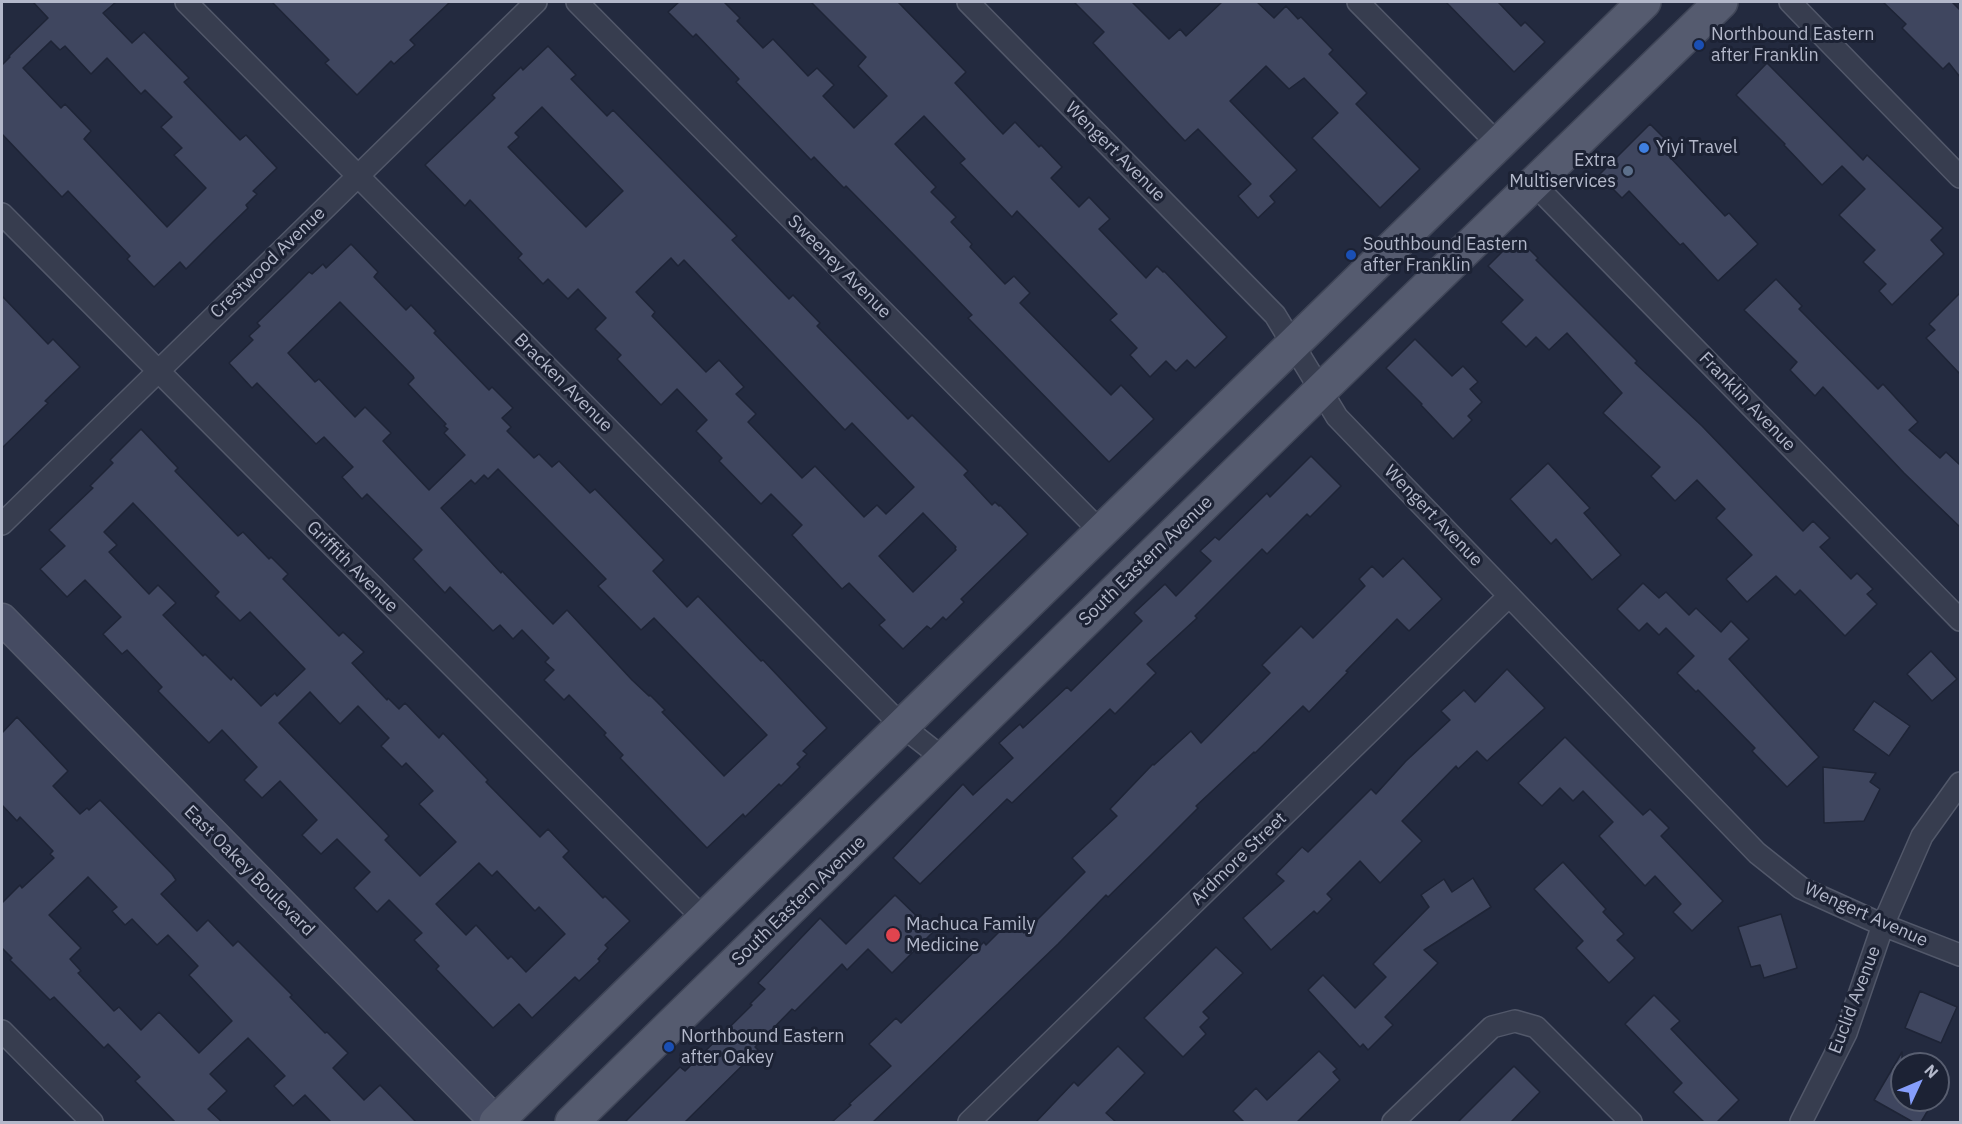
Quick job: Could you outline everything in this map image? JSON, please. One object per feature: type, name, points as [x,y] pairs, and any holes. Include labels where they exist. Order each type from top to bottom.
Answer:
[{"type":"main road","points":[[496,1122],[1644,2]]},
{"type":"main road","name":"South Eastern Avenue","points":[[572,1122],[1721,2]]},
{"type":"street","name":"Bracken Avenue","points":[[186,2],[902,726],[944,759]]},
{"type":"street","name":"Crestwood Avenue","points":[[2,525],[536,2]]},
{"type":"street","name":"Sweeney Avenue","points":[[577,2],[1101,532]]},
{"type":"street","name":"Wengert Avenue","points":[[968,2],[1275,315],[1337,417],[1757,853],[1801,888],[1883,925],[1960,955]]},
{"type":"street","points":[[1358,2],[1498,144]]},
{"type":"street","points":[[1790,2],[1960,177]]},
{"type":"street","name":"Franklin Avenue","points":[[1534,184],[1960,620]]},
{"type":"street","name":"Griffith Avenue","points":[[2,214],[704,920]]},
{"type":"street","name":"Ardmore Street","points":[[969,1122],[1509,596]]},
{"type":"street","name":"East Oakey Boulevard","points":[[2,619],[496,1122]]},
{"type":"street","name":"Euclid Avenue","points":[[1801,1122],[1846,1033],[1883,925],[1922,836],[1960,783]]},
{"type":"street","points":[[1393,1122],[1492,1027],[1515,1021],[1536,1028],[1631,1122]]},
{"type":"street","points":[[2,1031],[92,1122]]},
{"type":"building","points":[[33,2],[116,2],[103,13],[132,43],[144,32],[189,78],[184,82],[240,140],[246,135],[277,168],[253,191],[257,194],[246,205],[248,208],[186,269],[180,262],[154,287],[127,259],[130,256],[68,191],[62,197],[2,134],[2,65],[48,18]],"holes":[[[51,41],[60,50],[65,46],[91,74],[107,58],[141,94],[145,90],[172,117],[161,127],[182,148],[174,155],[206,188],[167,227],[84,139],[91,131],[65,104],[61,108],[23,68]]]},
{"type":"building","points":[[272,2],[450,2],[410,40],[415,45],[394,64],[391,61],[357,95],[325,63],[329,60]]},
{"type":"building","points":[[679,2],[724,2],[740,18],[737,21],[763,48],[773,39],[808,76],[817,68],[834,85],[823,96],[854,128],[887,96],[858,66],[866,57],[811,2],[898,2],[966,72],[955,83],[1003,134],[1015,122],[1039,147],[1041,145],[1062,167],[1051,178],[1079,207],[1089,197],[1110,219],[1099,229],[1146,278],[1157,266],[1164,271],[1227,337],[1195,368],[1187,360],[1176,371],[1166,361],[1150,377],[1130,355],[1137,348],[1110,320],[1117,314],[1017,211],[1012,217],[960,163],[965,159],[924,116],[895,144],[936,187],[931,192],[956,217],[951,222],[972,244],[970,247],[1005,284],[1014,276],[1030,293],[1020,303],[1111,395],[1121,385],[1154,419],[1109,462],[968,318],[972,315],[915,256],[846,186],[844,188],[814,157],[811,160],[736,82],[739,79],[696,34],[693,37],[668,12]]},
{"type":"building","points":[[1074,2],[1132,2],[1169,39],[1180,29],[1186,36],[1222,2],[1257,2],[1274,18],[1286,6],[1298,19],[1301,17],[1333,50],[1329,54],[1367,93],[1356,104],[1420,169],[1380,208],[1312,138],[1338,113],[1304,78],[1289,89],[1266,66],[1230,101],[1297,170],[1270,196],[1275,202],[1258,218],[1238,196],[1251,184],[1198,129],[1185,141],[1093,43],[1104,32]]},
{"type":"building","points":[[1446,2],[1498,2],[1521,26],[1525,22],[1545,42],[1514,72]]},
{"type":"building","points":[[1883,2],[1952,2],[1960,10],[1960,77],[1949,63],[1943,69],[1902,28],[1906,24]]},
{"type":"building","points":[[548,46],[576,75],[571,79],[607,116],[613,110],[737,236],[732,240],[789,299],[793,295],[820,323],[817,326],[908,419],[912,415],[968,471],[964,475],[992,505],[995,502],[1000,505],[1028,534],[961,599],[964,602],[946,620],[943,617],[931,629],[927,626],[903,649],[879,625],[885,620],[849,583],[842,589],[792,535],[802,525],[771,494],[761,504],[719,461],[722,458],[696,431],[707,420],[677,389],[661,405],[617,359],[621,355],[595,329],[606,318],[578,289],[568,299],[548,279],[543,284],[518,258],[522,254],[470,200],[465,206],[425,165],[495,98],[492,95],[521,67],[523,70]],"holes":[[[542,107],[623,191],[586,227],[508,147],[519,137],[515,133]],[[671,258],[678,266],[684,260],[845,430],[852,423],[914,487],[886,514],[877,505],[864,517],[815,466],[802,478],[748,422],[756,414],[736,394],[744,387],[719,360],[706,372],[652,316],[655,312],[636,292]],[[923,513],[956,547],[956,550],[913,592],[879,556]]]},
{"type":"building","points":[[1767,63],[1863,160],[1867,155],[1943,228],[1931,240],[1944,254],[1892,305],[1879,291],[1886,284],[1863,262],[1875,250],[1839,215],[1865,189],[1842,166],[1822,185],[1736,95]]},
{"type":"building","points":[[1650,124],[1673,147],[1667,154],[1725,216],[1729,213],[1758,244],[1718,281],[1683,243],[1680,245],[1629,191],[1622,198],[1599,175]]},
{"type":"building","points":[[1517,237],[1538,258],[1536,260],[1637,361],[1635,363],[1702,426],[1803,531],[1813,521],[1830,538],[1820,547],[1851,579],[1857,573],[1873,589],[1867,594],[1877,604],[1845,636],[1800,590],[1795,595],[1776,576],[1747,602],[1726,579],[1752,555],[1716,518],[1725,509],[1697,480],[1675,501],[1651,476],[1660,467],[1603,413],[1622,393],[1567,333],[1549,350],[1536,337],[1526,347],[1501,322],[1523,300],[1488,266]]},
{"type":"building","points":[[351,244],[378,272],[374,277],[406,310],[411,305],[436,331],[434,333],[489,390],[492,387],[513,408],[502,418],[511,427],[507,431],[534,458],[539,454],[552,467],[559,461],[590,493],[595,489],[664,560],[653,571],[687,607],[698,596],[827,728],[803,751],[807,754],[797,764],[800,767],[781,786],[779,784],[745,817],[743,814],[707,848],[620,758],[623,755],[604,735],[606,733],[569,695],[564,700],[544,680],[554,670],[545,662],[549,658],[522,630],[513,639],[500,625],[493,631],[450,587],[445,593],[413,559],[422,550],[367,494],[362,499],[342,477],[353,467],[324,437],[316,444],[257,383],[252,388],[229,363],[253,340],[249,336],[260,326],[257,323],[309,272],[312,274],[323,264],[326,268]],"holes":[[[340,302],[413,376],[414,378],[408,384],[446,424],[444,426],[448,429],[444,433],[465,455],[429,490],[383,441],[391,433],[365,407],[355,417],[319,379],[315,382],[288,353]],[[498,469],[606,579],[598,586],[641,630],[654,618],[767,735],[724,776],[662,712],[665,710],[632,680],[567,610],[553,624],[502,571],[501,573],[441,508],[471,480],[475,484],[484,475],[488,479]]]},
{"type":"building","points":[[1776,279],[1802,306],[1799,309],[1878,389],[1883,384],[1918,422],[1909,430],[1940,458],[1946,452],[1960,465],[1960,527],[1904,473],[1823,387],[1815,396],[1790,370],[1797,362],[1744,310]]},
{"type":"building","points":[[1960,293],[1960,374],[1926,338],[1935,330],[1929,324]]},
{"type":"building","points":[[2,296],[48,344],[53,339],[80,367],[45,401],[48,403],[2,448]]},
{"type":"building","points":[[1415,339],[1452,376],[1463,366],[1478,382],[1470,389],[1482,402],[1468,416],[1472,420],[1453,439],[1386,368]]},
{"type":"building","points":[[141,429],[178,468],[175,471],[238,536],[243,532],[269,559],[271,557],[288,574],[283,579],[339,636],[343,632],[364,652],[352,663],[387,700],[388,698],[399,709],[405,703],[439,738],[443,733],[488,780],[486,782],[540,837],[548,829],[569,851],[563,857],[603,898],[605,896],[630,921],[605,945],[608,948],[598,959],[600,961],[579,981],[575,977],[532,1018],[519,1004],[493,1028],[436,969],[439,966],[414,940],[422,933],[389,900],[377,912],[354,888],[370,872],[337,839],[321,854],[302,835],[317,820],[280,781],[262,798],[244,780],[257,767],[222,730],[209,743],[158,691],[162,687],[127,650],[122,654],[103,634],[121,617],[85,580],[67,597],[40,569],[65,546],[49,530],[93,488],[90,486],[113,463],[110,460]],"holes":[[[133,503],[219,592],[215,596],[240,621],[250,612],[305,669],[277,696],[275,693],[261,706],[233,677],[231,680],[205,654],[203,656],[163,615],[176,603],[158,585],[149,594],[109,552],[117,545],[104,532]],[[310,692],[340,724],[358,706],[389,738],[381,746],[402,767],[406,763],[433,791],[419,804],[456,842],[420,876],[385,840],[389,836],[279,723]],[[479,863],[492,876],[497,871],[535,911],[539,907],[565,934],[526,972],[511,956],[508,959],[476,925],[466,935],[436,904]]]},
{"type":"building","points":[[1311,456],[1341,486],[1310,517],[1307,514],[1267,554],[1262,549],[1195,616],[1197,618],[1147,664],[1156,673],[1115,714],[1110,709],[1012,803],[1007,799],[920,884],[893,858],[963,784],[973,795],[1013,758],[999,743],[1020,724],[1023,728],[1067,687],[1071,691],[1142,621],[1134,613],[1165,584],[1176,596],[1211,561],[1200,551],[1215,537],[1219,540],[1267,493],[1270,497]]},
{"type":"building","points":[[1548,463],[1590,508],[1584,513],[1621,555],[1592,580],[1556,539],[1551,544],[1510,499]]},
{"type":"building","points":[[1403,558],[1442,599],[1409,631],[1397,619],[1309,712],[1303,706],[1196,806],[1198,808],[1150,856],[1108,897],[1106,895],[873,1122],[832,1122],[891,1066],[869,1044],[896,1018],[901,1023],[984,942],[986,945],[1011,920],[1024,933],[1085,872],[1072,858],[1117,816],[1110,809],[1153,764],[1191,731],[1201,743],[1270,673],[1262,665],[1301,626],[1313,638],[1365,586],[1359,579],[1372,566],[1383,577]]},
{"type":"building","points":[[1643,583],[1659,598],[1666,592],[1689,615],[1696,608],[1721,632],[1731,621],[1749,639],[1729,659],[1819,757],[1787,787],[1752,751],[1755,748],[1698,690],[1696,692],[1677,673],[1694,656],[1666,628],[1659,635],[1647,623],[1639,631],[1617,609]]},
{"type":"building","points":[[1931,651],[1957,679],[1932,701],[1907,674]]},
{"type":"building","points":[[1507,669],[1545,708],[1487,761],[1477,751],[1458,769],[1456,766],[1402,821],[1422,841],[1380,883],[1360,861],[1327,894],[1332,899],[1317,914],[1314,911],[1271,950],[1243,918],[1284,881],[1276,874],[1302,847],[1308,852],[1371,789],[1376,794],[1406,761],[1450,720],[1441,711],[1464,690],[1475,702]]},
{"type":"building","points":[[1874,701],[1910,726],[1889,756],[1853,730]]},
{"type":"building","points":[[17,717],[68,771],[53,786],[80,814],[87,808],[89,810],[100,800],[172,874],[176,880],[161,894],[197,931],[208,920],[233,946],[238,941],[292,995],[290,997],[325,1033],[327,1032],[348,1053],[333,1068],[364,1100],[380,1085],[416,1122],[331,1122],[305,1095],[293,1106],[274,1086],[285,1076],[248,1038],[210,1074],[227,1091],[208,1109],[222,1122],[175,1122],[135,1081],[140,1077],[108,1044],[104,1048],[54,997],[50,1000],[10,960],[12,958],[2,948],[2,903],[20,885],[22,888],[54,858],[50,854],[53,851],[20,817],[17,821],[2,805],[2,733]],"holes":[[[88,877],[117,907],[112,911],[125,925],[132,919],[157,945],[168,935],[198,966],[189,975],[232,1021],[199,1053],[159,1012],[141,1030],[119,1007],[114,1011],[78,973],[81,971],[70,959],[81,948],[49,915]]]},
{"type":"building","points":[[1565,737],[1643,815],[1650,809],[1669,828],[1661,836],[1723,901],[1692,931],[1673,912],[1681,904],[1655,876],[1645,886],[1599,836],[1613,822],[1583,791],[1573,801],[1560,788],[1542,806],[1518,783]]},
{"type":"building","points":[[1823,767],[1876,773],[1870,782],[1880,789],[1864,821],[1824,823]]},
{"type":"building","points":[[1563,862],[1606,909],[1603,912],[1624,934],[1617,940],[1635,958],[1609,983],[1576,948],[1583,941],[1534,889]]},
{"type":"building","points":[[1473,878],[1491,907],[1424,950],[1438,963],[1385,1017],[1393,1025],[1368,1050],[1363,1044],[1360,1047],[1308,990],[1323,975],[1355,1008],[1386,977],[1373,964],[1429,907],[1421,895],[1444,879],[1452,892]]},
{"type":"building","points":[[895,895],[933,932],[892,973],[868,949],[847,970],[842,964],[795,1011],[792,1009],[755,1047],[758,1050],[685,1122],[625,1122],[680,1067],[685,1071],[752,1005],[750,1004],[765,989],[758,983],[820,918],[846,944]]},
{"type":"building","points":[[1781,914],[1797,968],[1764,978],[1760,965],[1751,967],[1738,927]]},
{"type":"building","points":[[1216,947],[1243,973],[1203,1012],[1209,1018],[1200,1027],[1206,1034],[1183,1057],[1144,1018]]},
{"type":"building","points":[[1920,991],[1957,1007],[1941,1043],[1905,1028]]},
{"type":"building","points":[[1654,995],[1680,1021],[1671,1029],[1739,1100],[1717,1122],[1704,1122],[1673,1092],[1682,1083],[1625,1024]]},
{"type":"building","points":[[1118,1046],[1145,1073],[1106,1113],[1116,1122],[1036,1122],[1074,1082],[1078,1086]]},
{"type":"building","points":[[1319,1051],[1337,1069],[1333,1072],[1340,1080],[1297,1122],[1244,1122],[1233,1111],[1256,1088],[1267,1100]]},
{"type":"building","points":[[1514,1066],[1540,1092],[1511,1122],[1458,1122]]},
{"type":"building","points":[[1890,1073],[1890,1109],[1874,1100]]},
{"type":"building","points":[[1895,1112],[1927,1112],[1921,1122],[1913,1122]]},
{"type":"place","name":"Northbound Eastern after Franklin","points":[[1699,45]]},
{"type":"place","name":"Yiyi Travel","points":[[1644,148]]},
{"type":"place","name":"Extra Multiservices","points":[[1628,171]]},
{"type":"place","name":"Southbound Eastern after Franklin","points":[[1351,255]]},
{"type":"place","name":"Machuca Family Medicine","points":[[893,935]]},
{"type":"place","name":"Northbound Eastern after Oakey","points":[[669,1047]]}]
